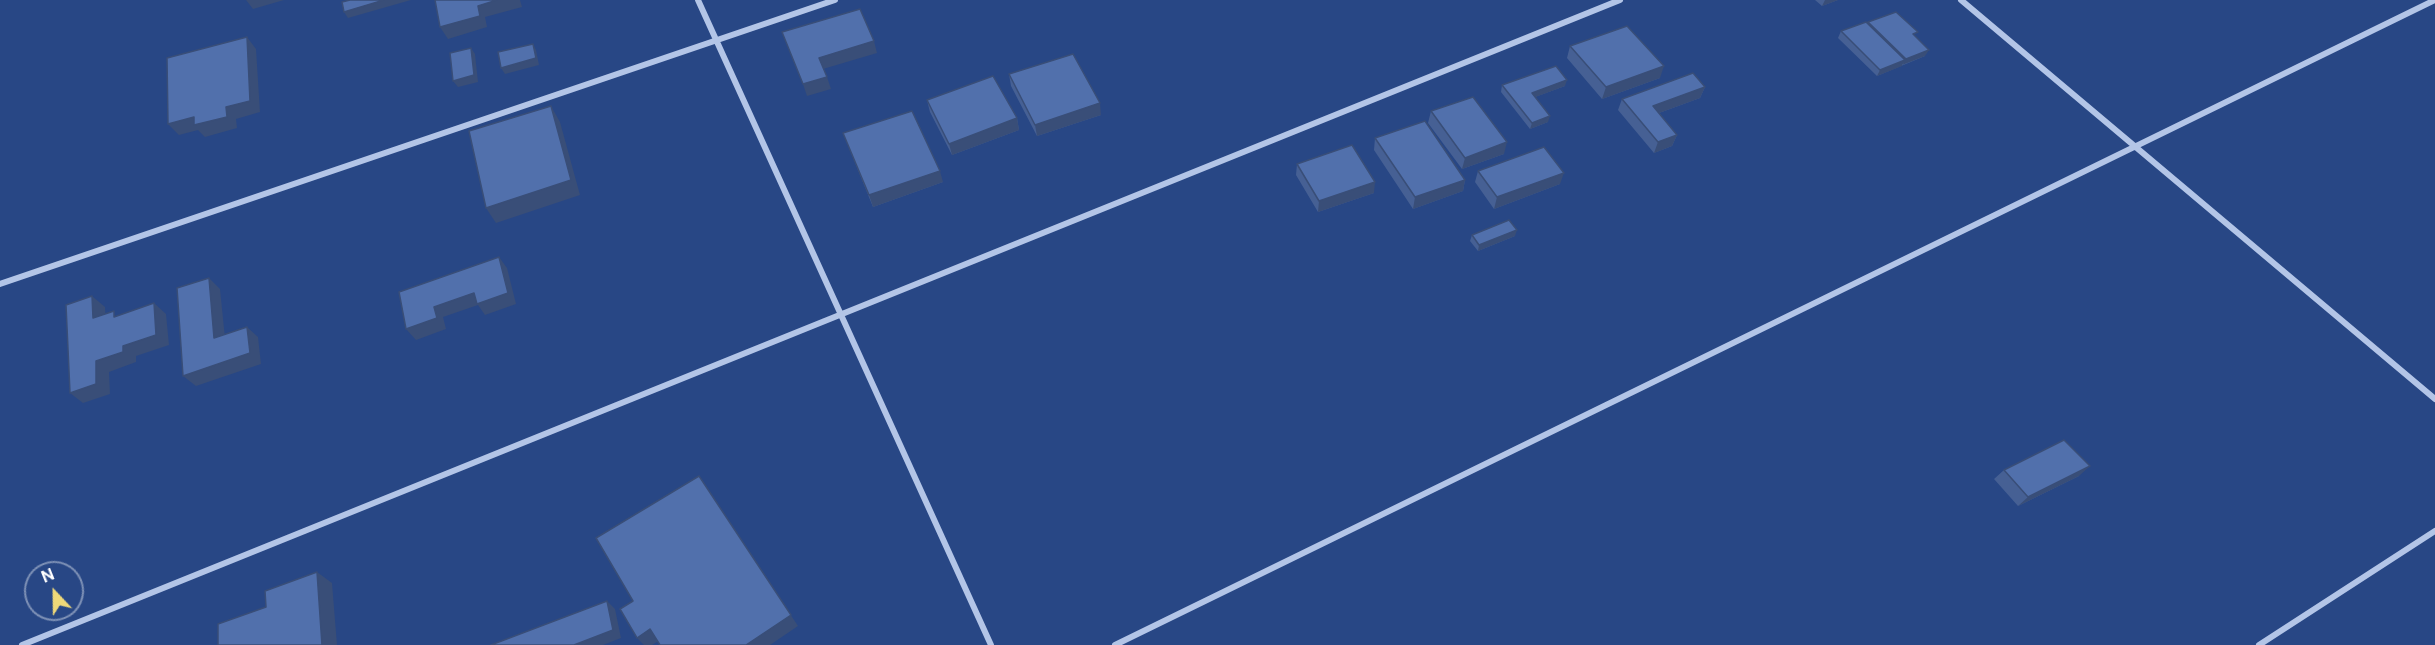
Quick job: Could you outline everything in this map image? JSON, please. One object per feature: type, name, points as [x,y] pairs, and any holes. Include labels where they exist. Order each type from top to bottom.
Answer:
[{"type":"street","points":[[698,0],[991,645]]},
{"type":"street","points":[[0,284],[835,0]]},
{"type":"street","points":[[22,645],[1620,0]]},
{"type":"street","points":[[1961,0],[2435,399]]},
{"type":"street","points":[[1115,645],[2435,0]]},
{"type":"street","points":[[2259,645],[2435,531]]},
{"type":"building","points":[[384,0],[344,12],[342,2]]},
{"type":"building","points":[[435,0],[497,0],[478,6],[480,16],[440,27]]},
{"type":"building","points":[[860,9],[874,41],[819,58],[827,77],[803,84],[782,32]]},
{"type":"building","points":[[1896,12],[1918,32],[1913,34],[1929,50],[1906,59],[1868,22]]},
{"type":"building","points":[[1866,22],[1905,60],[1880,70],[1841,31]]},
{"type":"building","points":[[1627,26],[1664,66],[1606,87],[1570,46]]},
{"type":"building","points":[[247,37],[250,101],[226,107],[227,117],[194,125],[194,117],[168,124],[167,58]]},
{"type":"building","points":[[533,44],[536,58],[501,68],[498,52]]},
{"type":"building","points":[[471,48],[474,75],[453,81],[450,53]]},
{"type":"building","points":[[1073,54],[1100,103],[1035,125],[1009,74]]},
{"type":"building","points":[[1556,66],[1567,80],[1532,93],[1550,116],[1532,123],[1502,85]]},
{"type":"building","points":[[1693,73],[1705,87],[1653,106],[1677,135],[1658,142],[1622,99]]},
{"type":"building","points":[[993,76],[1017,118],[949,144],[927,100]]},
{"type":"building","points":[[1473,97],[1507,142],[1465,158],[1431,111]]},
{"type":"building","points":[[551,106],[571,180],[486,208],[469,131]]},
{"type":"building","points":[[912,111],[940,171],[869,195],[843,133]]},
{"type":"building","points":[[1425,121],[1465,180],[1415,197],[1375,138]]},
{"type":"building","points":[[1352,145],[1375,182],[1319,201],[1297,164]]},
{"type":"building","points":[[1544,147],[1564,173],[1497,197],[1478,171]]},
{"type":"building","points":[[1509,220],[1517,230],[1479,245],[1472,235]]},
{"type":"building","points":[[499,257],[508,293],[477,304],[474,293],[434,307],[437,318],[406,329],[399,292]]},
{"type":"building","points":[[209,278],[214,338],[247,327],[250,353],[183,376],[177,288]]},
{"type":"building","points":[[92,296],[93,318],[114,311],[114,317],[154,303],[156,335],[123,346],[123,352],[96,361],[96,384],[70,393],[66,305]]},
{"type":"building","points":[[2064,440],[2090,466],[2028,497],[2004,470]]},
{"type":"building","points":[[699,476],[791,615],[746,645],[660,645],[650,629],[637,638],[620,609],[633,601],[596,538]]},
{"type":"building","points":[[317,572],[322,645],[218,645],[218,624],[266,607],[265,591]]},
{"type":"building","points":[[607,601],[613,630],[574,645],[491,645]]}]
